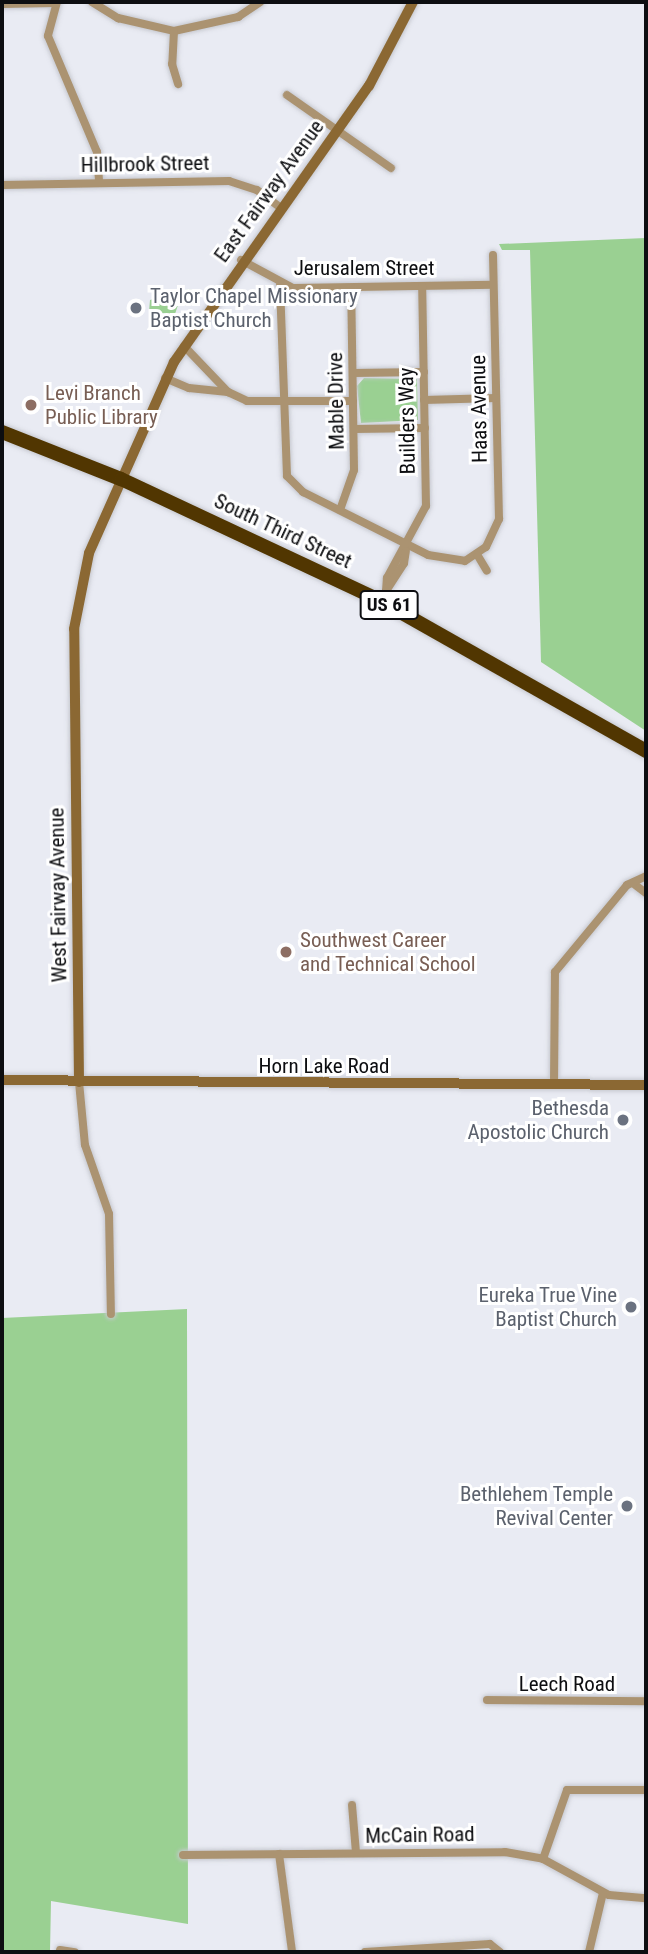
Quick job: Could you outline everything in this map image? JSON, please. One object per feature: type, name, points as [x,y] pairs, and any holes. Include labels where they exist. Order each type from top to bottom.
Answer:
[{"type":"highway","name":"South Third Street","points":[[2,432],[121,480],[383,596],[646,751]]},
{"type":"street","points":[[2,4],[57,2],[48,36],[97,152],[99,183]]},
{"type":"street","points":[[92,2],[118,18],[174,31],[238,17],[260,2]]},
{"type":"street","name":"East Fairway Avenue","points":[[121,480],[165,378],[184,346],[242,260],[369,86],[414,2]]},
{"type":"street","points":[[174,31],[172,64],[178,84]]},
{"type":"street","points":[[287,95],[335,133],[391,168]]},
{"type":"street","name":"Hillbrook Street","points":[[2,185],[229,181],[257,190],[282,208]]},
{"type":"street","name":"Haas Avenue","points":[[478,556],[499,519],[493,255]]},
{"type":"street","name":"Jerusalem Street","points":[[242,260],[280,285],[351,288],[494,285]]},
{"type":"street","points":[[280,285],[281,403],[287,475],[303,492],[407,548],[444,562],[478,556],[487,571]]},
{"type":"street","name":"Builders Way","points":[[383,596],[387,578],[407,548],[426,506],[422,286]]},
{"type":"street","name":"Mable Drive","points":[[340,510],[354,474],[351,288]]},
{"type":"street","points":[[184,346],[228,392]]},
{"type":"street","points":[[353,373],[424,372]]},
{"type":"street","points":[[204,389],[211,373]]},
{"type":"street","points":[[165,378],[204,389],[228,392],[251,403],[353,401]]},
{"type":"street","points":[[424,400],[496,398]]},
{"type":"street","points":[[354,429],[425,428]]},
{"type":"street","name":"West Fairway Avenue","points":[[111,1314],[108,1208],[85,1145],[79,1082],[74,629],[89,553],[121,480]]},
{"type":"street","points":[[554,1084],[555,972],[627,885],[646,876]]},
{"type":"street","points":[[634,884],[646,892]]},
{"type":"street","name":"Horn Lake Road","points":[[2,1080],[646,1085]]},
{"type":"street","name":"Leech Road","points":[[487,1700],[646,1701]]},
{"type":"street","points":[[543,1859],[567,1790],[646,1790]]},
{"type":"street","points":[[352,1805],[356,1853]]},
{"type":"street","name":"McCain Road","points":[[183,1855],[495,1852],[543,1859],[603,1893],[646,1898]]},
{"type":"street","points":[[279,1854],[292,1952]]},
{"type":"street","points":[[589,1952],[603,1893]]},
{"type":"street","points":[[365,1952],[490,1944],[500,1952]]},
{"type":"street","points":[[60,1950],[75,1952]]},
{"type":"green space","points":[[646,238],[646,731],[541,662],[530,250],[502,250],[499,244]]},
{"type":"green space","points":[[189,289],[196,292],[195,300],[179,302],[175,314],[149,312],[150,300]]},
{"type":"green space","points":[[364,378],[417,379],[418,420],[361,423],[357,386]]},
{"type":"green space","points":[[187,1309],[188,1924],[51,1901],[50,1952],[2,1952],[2,1318]]},
{"type":"place","name":"Taylor Chapel Missionary Baptist Church","points":[[136,308]]},
{"type":"place","name":"Levi Branch Public Library","points":[[31,405]]},
{"type":"place","name":"Southwest Career and Technical School","points":[[286,952]]},
{"type":"place","name":"Bethesda Apostolic Church","points":[[623,1120]]},
{"type":"place","name":"Eureka True Vine Baptist Church","points":[[631,1307]]},
{"type":"place","name":"Bethlehem Temple Revival Center","points":[[627,1506]]}]
